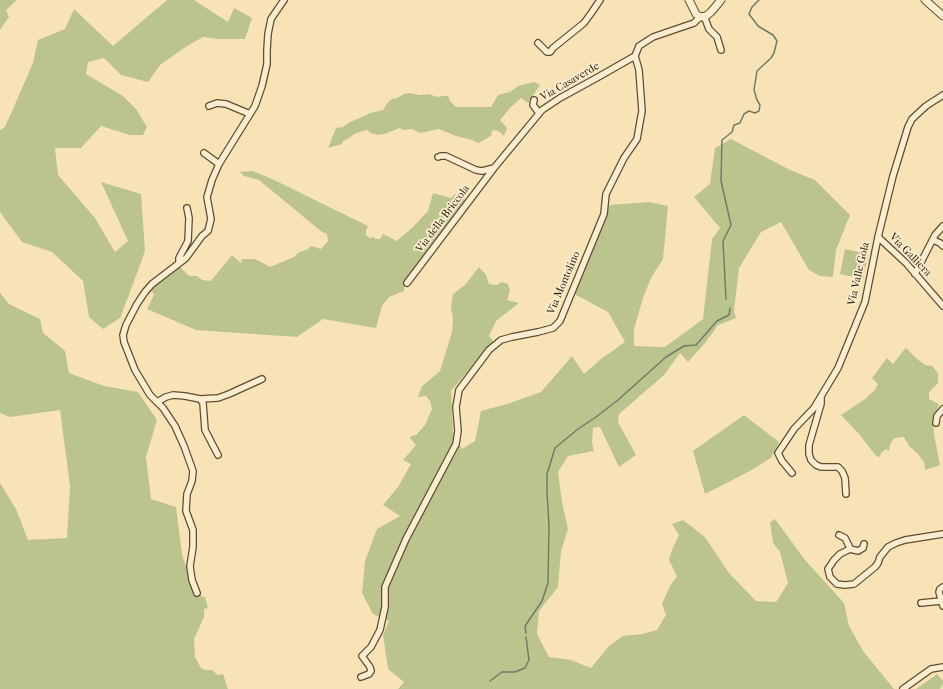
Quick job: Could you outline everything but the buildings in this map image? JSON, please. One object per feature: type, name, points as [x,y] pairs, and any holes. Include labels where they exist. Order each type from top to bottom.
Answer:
[{"type":"street","points":[[197,593],[192,580],[190,566],[193,547],[193,530],[186,511],[187,494],[192,481],[193,471],[175,426],[163,408],[150,395],[135,370],[124,342],[124,334],[126,325],[145,292],[152,284],[186,258],[202,236],[208,231],[211,219],[208,197],[212,180],[219,164],[255,106],[262,86],[267,64],[268,34],[271,18],[284,0]]},
{"type":"street","points":[[538,43],[547,52],[550,52],[584,23],[600,0]]},
{"type":"street","points":[[689,0],[696,14],[702,16],[706,16],[711,12],[721,0]]},
{"type":"street","points":[[925,0],[943,16]]},
{"type":"street","points":[[702,16],[709,29],[717,37],[721,50]]},
{"type":"street","name":"Via Casaverde","points":[[494,168],[539,112],[560,98],[635,56],[639,46],[653,37],[694,23],[702,16]]},
{"type":"street","name":"Via Montolino","points":[[361,677],[369,674],[371,671],[370,667],[362,656],[371,647],[380,630],[385,607],[385,587],[406,539],[456,444],[458,431],[456,407],[459,390],[489,350],[501,340],[512,336],[553,328],[560,321],[604,214],[606,194],[624,158],[637,139],[642,111],[639,70],[635,56]]},
{"type":"street","name":"Via Valle Gola","points":[[792,473],[782,461],[778,453],[794,429],[814,408],[838,368],[865,302],[878,237],[893,176],[908,127],[912,119],[926,106],[943,95]]},
{"type":"street","points":[[534,100],[533,105],[539,112]]},
{"type":"street","points":[[209,106],[217,103],[226,104],[250,114]]},
{"type":"street","points":[[204,153],[219,164]]},
{"type":"street","points":[[438,157],[446,156],[476,170],[482,171],[494,168]]},
{"type":"street","name":"Via della Briccola","points":[[407,283],[494,168]]},
{"type":"street","points":[[179,263],[179,258],[188,241],[188,208]]},
{"type":"street","points":[[915,274],[935,234],[943,226]]},
{"type":"street","name":"Via Galliera","points":[[878,237],[906,263],[943,306]]},
{"type":"street","points":[[933,240],[943,246]]},
{"type":"street","points":[[158,402],[172,395],[200,399],[218,398],[262,379]]},
{"type":"street","points":[[821,396],[821,404],[809,445],[809,454],[811,460],[816,465],[821,467],[838,467],[842,471],[845,478],[846,494]]},
{"type":"street","points":[[200,399],[203,403],[205,430],[218,455]]},
{"type":"street","points":[[936,423],[937,416],[943,409]]},
{"type":"street","points":[[864,544],[863,548],[858,551],[850,549],[840,554],[834,560],[828,569],[830,577],[837,584],[854,584],[875,567],[880,557],[888,547],[896,543],[905,540],[943,534]]},
{"type":"street","points":[[839,535],[844,538],[850,549]]},
{"type":"street","points":[[921,603],[942,604],[939,592],[943,587]]},
{"type":"street","points":[[903,689],[931,669],[943,667]]},
{"type":"green space","points":[[0,0],[17,0],[6,10],[9,17],[0,30]]},
{"type":"green space","points":[[167,0],[194,0],[228,22],[234,8],[252,18],[245,39],[219,39],[203,37],[160,65],[148,82],[121,75],[104,58],[88,62],[86,74],[123,96],[136,109],[147,127],[143,135],[130,135],[101,126],[81,148],[55,148],[58,175],[95,218],[115,252],[128,241],[101,182],[141,194],[145,251],[120,318],[103,329],[89,317],[83,281],[52,252],[22,242],[0,212],[0,130],[5,127],[33,63],[38,40],[65,29],[74,9],[113,46]]},
{"type":"green space","points":[[534,82],[540,85],[528,103],[521,98],[500,120],[507,128],[504,136],[498,131],[494,130],[492,131],[491,136],[478,143],[439,129],[420,133],[412,129],[403,130],[400,128],[377,135],[367,130],[356,133],[343,141],[342,144],[328,148],[336,128],[343,127],[350,122],[370,113],[383,110],[388,102],[404,94],[430,94],[438,97],[448,96],[450,101],[456,107],[491,107],[498,95],[510,92],[518,86]]},
{"type":"green space","points":[[731,139],[790,170],[815,180],[850,215],[836,250],[833,277],[820,276],[809,270],[781,222],[761,232],[739,268],[734,311],[736,318],[718,325],[705,343],[688,362],[680,353],[664,375],[619,414],[618,422],[636,455],[619,467],[600,427],[593,428],[592,443],[594,451],[568,456],[558,472],[562,502],[568,529],[561,551],[558,587],[539,611],[537,634],[549,657],[571,660],[591,668],[609,646],[623,636],[643,634],[657,630],[666,615],[662,604],[670,586],[677,576],[669,560],[679,535],[672,524],[683,520],[705,537],[729,573],[756,601],[776,602],[788,583],[780,552],[773,543],[770,522],[775,519],[805,560],[844,603],[849,626],[863,651],[894,689],[398,689],[404,682],[388,669],[383,635],[389,621],[373,614],[362,593],[365,561],[377,529],[400,516],[383,505],[398,487],[411,464],[403,460],[416,445],[410,438],[416,435],[425,425],[432,409],[430,401],[426,396],[418,397],[422,386],[440,371],[452,332],[453,319],[451,307],[453,294],[465,285],[479,267],[486,275],[489,284],[497,285],[502,282],[508,284],[510,291],[507,300],[519,303],[496,321],[489,336],[494,342],[451,391],[453,432],[462,449],[475,441],[481,411],[541,392],[572,356],[584,374],[601,359],[625,342],[608,312],[576,295],[576,290],[610,205],[649,202],[668,206],[663,259],[651,278],[643,298],[634,329],[634,346],[665,347],[703,319],[712,239],[720,228],[694,197],[710,184],[715,148]]},
{"type":"green space","points":[[252,171],[270,178],[368,226],[366,235],[370,238],[374,237],[375,239],[380,239],[383,234],[397,241],[428,211],[433,193],[451,198],[455,194],[466,200],[415,269],[405,284],[404,291],[389,297],[382,306],[376,328],[323,319],[297,337],[196,330],[147,309],[154,295],[151,290],[179,266],[189,276],[197,276],[202,280],[211,281],[232,255],[241,263],[242,259],[255,259],[270,267],[294,257],[311,246],[321,249],[328,241],[327,234],[322,232],[259,180],[244,176],[240,172]]},
{"type":"green space","points":[[845,249],[868,254],[863,279],[840,274]]},
{"type":"green space","points":[[0,293],[9,304],[40,319],[43,333],[65,351],[69,373],[104,386],[138,392],[157,420],[146,457],[151,499],[176,507],[182,554],[194,594],[205,597],[208,608],[204,609],[204,617],[194,639],[195,657],[201,668],[205,670],[212,670],[218,675],[223,674],[228,689],[0,689],[0,483],[16,509],[28,540],[67,538],[70,486],[60,410],[10,417],[0,413]]},
{"type":"green space","points":[[906,348],[917,359],[925,365],[932,366],[938,373],[938,383],[929,392],[929,399],[939,404],[933,422],[940,465],[925,470],[924,462],[909,446],[904,437],[894,438],[890,445],[889,451],[886,449],[881,453],[880,457],[876,456],[860,435],[841,415],[865,399],[875,390],[878,384],[872,378],[887,358],[893,364]]},
{"type":"green space","points":[[744,415],[779,442],[771,458],[748,472],[705,494],[693,451]]},
{"type":"green space","points":[[937,674],[943,681],[940,689],[916,689]]},
{"type":"waterway","points":[[726,299],[723,241],[731,225],[721,181],[722,140],[732,132],[734,125],[740,123],[744,114],[749,111],[755,113],[759,111],[760,105],[754,90],[757,71],[771,58],[777,41],[773,35],[758,26],[749,14],[752,7],[759,0]]},
{"type":"waterway","points":[[526,633],[525,626],[542,601],[548,583],[549,527],[547,474],[555,448],[618,400],[666,357],[684,346],[696,345],[717,321],[729,315],[730,308]]},
{"type":"waterway","points":[[490,681],[502,672],[515,672],[525,668],[529,660],[526,637]]}]
